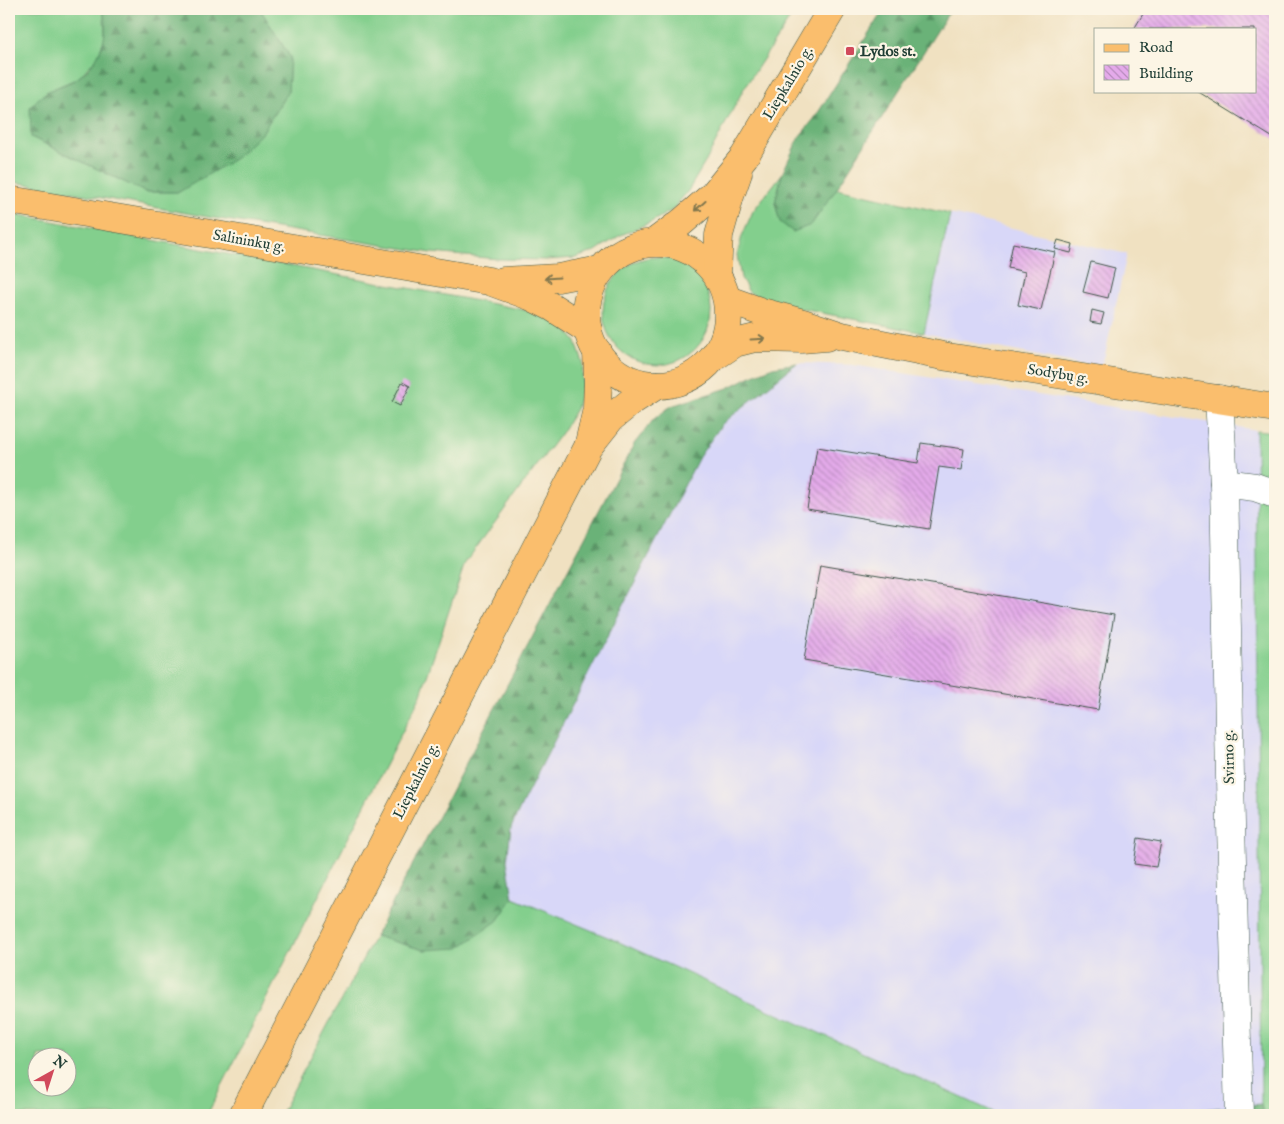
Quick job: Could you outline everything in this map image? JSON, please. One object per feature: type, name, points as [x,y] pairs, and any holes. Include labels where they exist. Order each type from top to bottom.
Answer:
[{"type":"main road","name":"Liepkalnio g.","points":[[744,157],[832,9]]},
{"type":"main road","points":[[655,242],[713,195],[744,157]]},
{"type":"main road","points":[[717,274],[719,235],[744,157]]},
{"type":"main road","name":"Salininkų g.","points":[[9,200],[489,281],[530,296],[552,307],[592,341]]},
{"type":"main road","points":[[588,447],[597,409],[598,379],[586,314],[587,299],[592,284],[600,270],[625,250],[640,244],[655,242],[673,244],[690,250],[705,260],[724,286],[728,300],[729,321],[724,340],[714,358],[703,369],[689,378],[673,384],[639,383],[622,376],[608,365],[592,341]]},
{"type":"main road","name":"Salininkų g.","points":[[489,281],[558,278],[600,270]]},
{"type":"main road","name":"Sodybų g.","points":[[728,300],[842,336],[948,357],[1275,408]]},
{"type":"main road","name":"Sodybų g.","points":[[714,358],[735,343],[755,338],[801,339],[842,336]]},
{"type":"main road","points":[[588,447],[611,418],[632,401],[657,385]]},
{"type":"main road","name":"Liepkalnio g.","points":[[243,1115],[588,447]]},
{"type":"street","name":"Svirno g.","points":[[1219,399],[1224,483],[1239,1115]]},
{"type":"street","points":[[1224,483],[1255,487],[1275,494]]},
{"type":"shaded area","points":[[950,214],[1127,254],[1105,355],[1100,368],[924,333]]},
{"type":"shaded area","points":[[797,363],[852,365],[1256,430],[1261,1104],[1154,1115],[1000,1115],[610,938],[513,898],[507,861],[511,828],[699,457],[722,424]]},
{"type":"green space","points":[[9,9],[102,9],[104,16],[105,37],[97,58],[78,78],[46,92],[31,137],[145,192],[179,192],[262,133],[288,91],[290,57],[260,9],[796,9],[743,90],[688,191],[672,210],[653,221],[619,236],[594,252],[575,258],[546,260],[498,259],[432,253],[208,217],[9,181]]},
{"type":"green space","points":[[102,9],[260,9],[290,57],[288,91],[262,133],[236,158],[179,192],[145,192],[31,137],[30,107],[45,93],[79,77],[98,55],[102,47],[105,28]]},
{"type":"green space","points":[[884,9],[951,9],[837,188],[811,225],[793,232],[780,222],[775,203],[782,174],[799,137],[814,119]]},
{"type":"green space","points":[[782,174],[775,203],[780,222],[811,225],[837,188],[950,214],[924,333],[766,302],[749,292],[741,278],[737,255],[742,236],[753,211]]},
{"type":"green space","points":[[9,213],[541,313],[562,324],[576,342],[583,363],[582,386],[576,409],[561,433],[465,563],[420,697],[207,1115],[9,1115]]},
{"type":"green space","points":[[657,257],[677,262],[695,273],[706,291],[711,311],[706,331],[695,349],[677,360],[657,365],[637,360],[619,349],[608,331],[603,311],[608,291],[619,273],[637,262]]},
{"type":"green space","points":[[797,363],[722,424],[699,457],[511,828],[507,861],[513,898],[497,921],[459,948],[424,950],[375,936],[634,444],[654,419],[671,406],[728,388],[773,367]]},
{"type":"green space","points":[[1256,430],[1275,432],[1275,1115],[1263,1115],[1261,1104]]},
{"type":"green space","points":[[513,898],[610,938],[1000,1115],[280,1115],[375,936],[424,950],[497,921]]},
{"type":"green space","points":[[1261,1104],[1263,1115],[1154,1115],[1154,1114]]},
{"type":"building","points":[[1146,9],[1275,9],[1275,139],[1199,92],[1256,92],[1256,28],[1135,28]]},
{"type":"building","points":[[1058,240],[1073,244],[1071,253],[1055,249]]},
{"type":"building","points":[[1013,243],[1055,252],[1041,310],[1018,305],[1025,272],[1008,268]]},
{"type":"building","points":[[1091,262],[1115,268],[1108,298],[1083,292]]},
{"type":"building","points":[[1092,310],[1104,313],[1101,324],[1090,322]]},
{"type":"building","points":[[402,382],[410,386],[400,406],[392,402]]},
{"type":"building","points":[[921,443],[964,449],[961,470],[939,467],[929,529],[807,509],[817,447],[918,463]]},
{"type":"building","points":[[820,565],[1114,615],[1098,710],[804,660]]},
{"type":"building","points":[[1138,838],[1161,842],[1156,867],[1134,864]]},
{"type":"place","name":"Lydos st.","points":[[850,51]]}]
